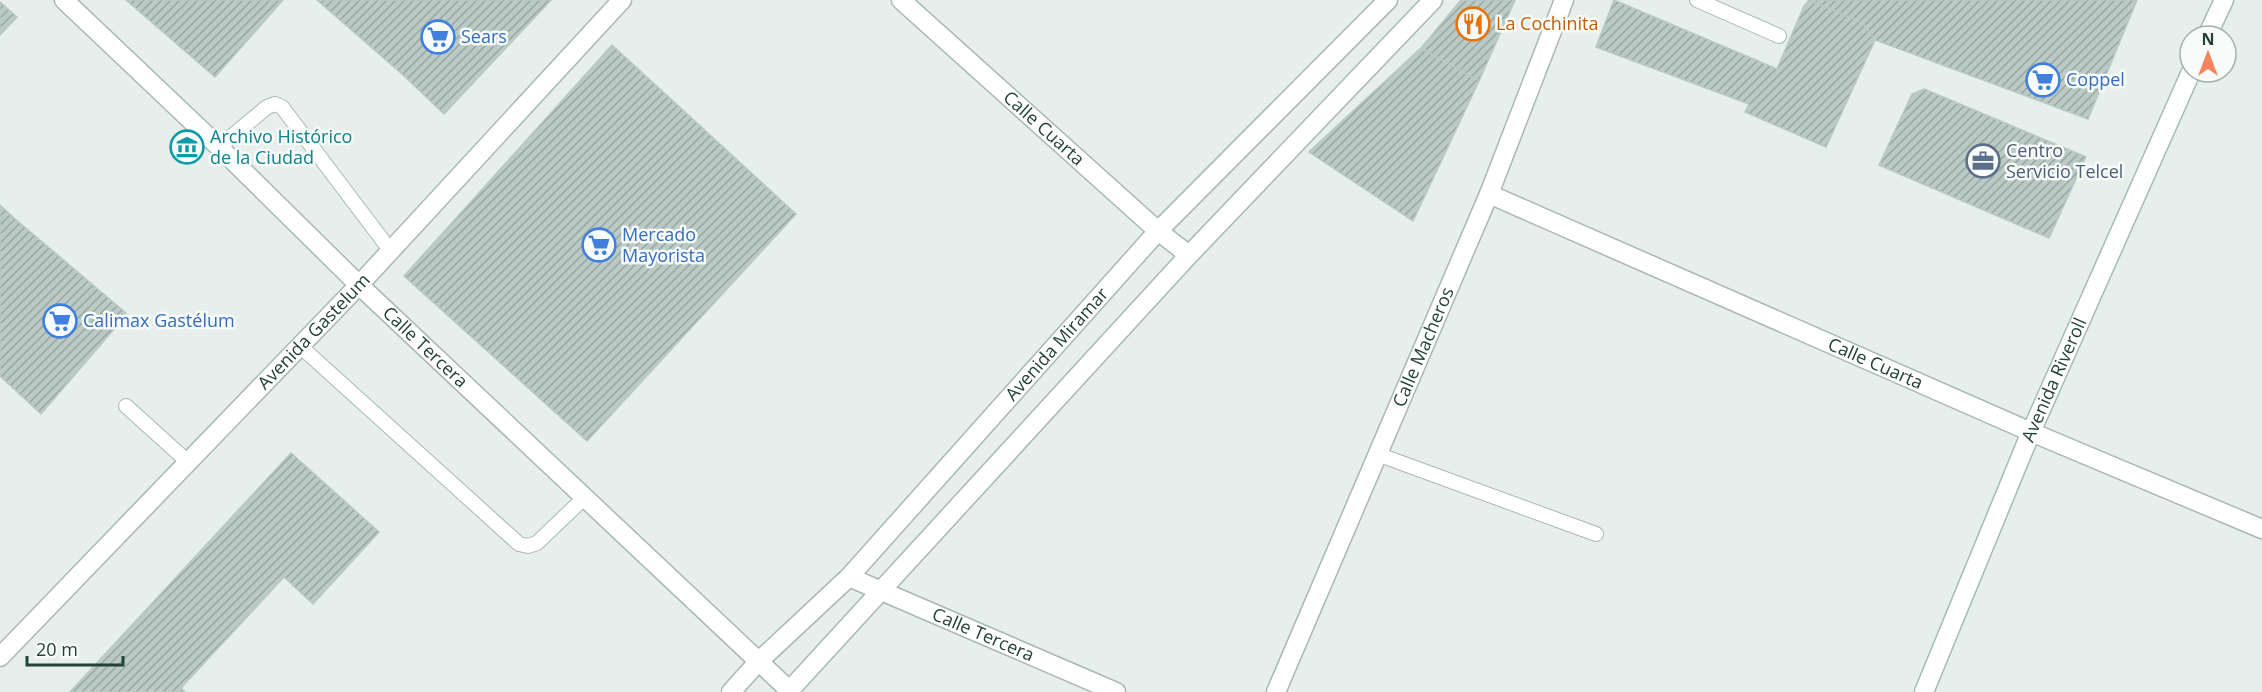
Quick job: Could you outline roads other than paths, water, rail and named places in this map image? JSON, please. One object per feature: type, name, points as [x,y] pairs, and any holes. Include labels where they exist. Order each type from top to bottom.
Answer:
[{"type":"street","name":"Calle Tercera","points":[[64,0],[219,147],[359,285],[788,691]]},
{"type":"street","name":"Avenida Gastelum","points":[[0,657],[359,285],[622,0]]},
{"type":"street","name":"Calle Cuarta","points":[[902,0],[1158,231],[1189,255]]},
{"type":"street","name":"Avenida Miramar","points":[[731,692],[758,662],[849,577],[1158,231],[1388,0]]},
{"type":"street","name":"Avenida Miramar","points":[[788,691],[1189,255],[1433,0]]},
{"type":"street","name":"Calle Macheros","points":[[1276,692],[1489,194],[1564,0]]},
{"type":"street","points":[[2213,24],[2224,0]]},
{"type":"street","name":"Avenida Riveroll","points":[[1924,692],[2031,432],[2186,84]]},
{"type":"street","name":"Calle Cuarta","points":[[1489,194],[2031,432],[2262,529]]},
{"type":"street","name":"Calle Tercera","points":[[849,577],[1116,692]]},
{"type":"lane","points":[[1697,0],[1779,36]]},
{"type":"lane","points":[[219,147],[267,107],[275,104],[282,107],[390,250]]},
{"type":"lane","points":[[300,346],[519,544],[528,546],[537,543],[584,498]]},
{"type":"lane","points":[[126,406],[188,462]]},
{"type":"lane","points":[[1377,454],[1596,534]]},
{"type":"place","name":"La Cochinita","points":[[1473,24]]},
{"type":"place","name":"Sears","points":[[438,37]]},
{"type":"place","name":"Coppel","points":[[2043,80]]},
{"type":"place","name":"Archivo Histórico de la Ciudad","points":[[187,147]]},
{"type":"place","name":"Centro Servicio Telcel","points":[[1983,161]]},
{"type":"place","name":"Mercado Mayorista","points":[[599,245]]},
{"type":"place","name":"Calimax Gastélum","points":[[60,321]]}]
